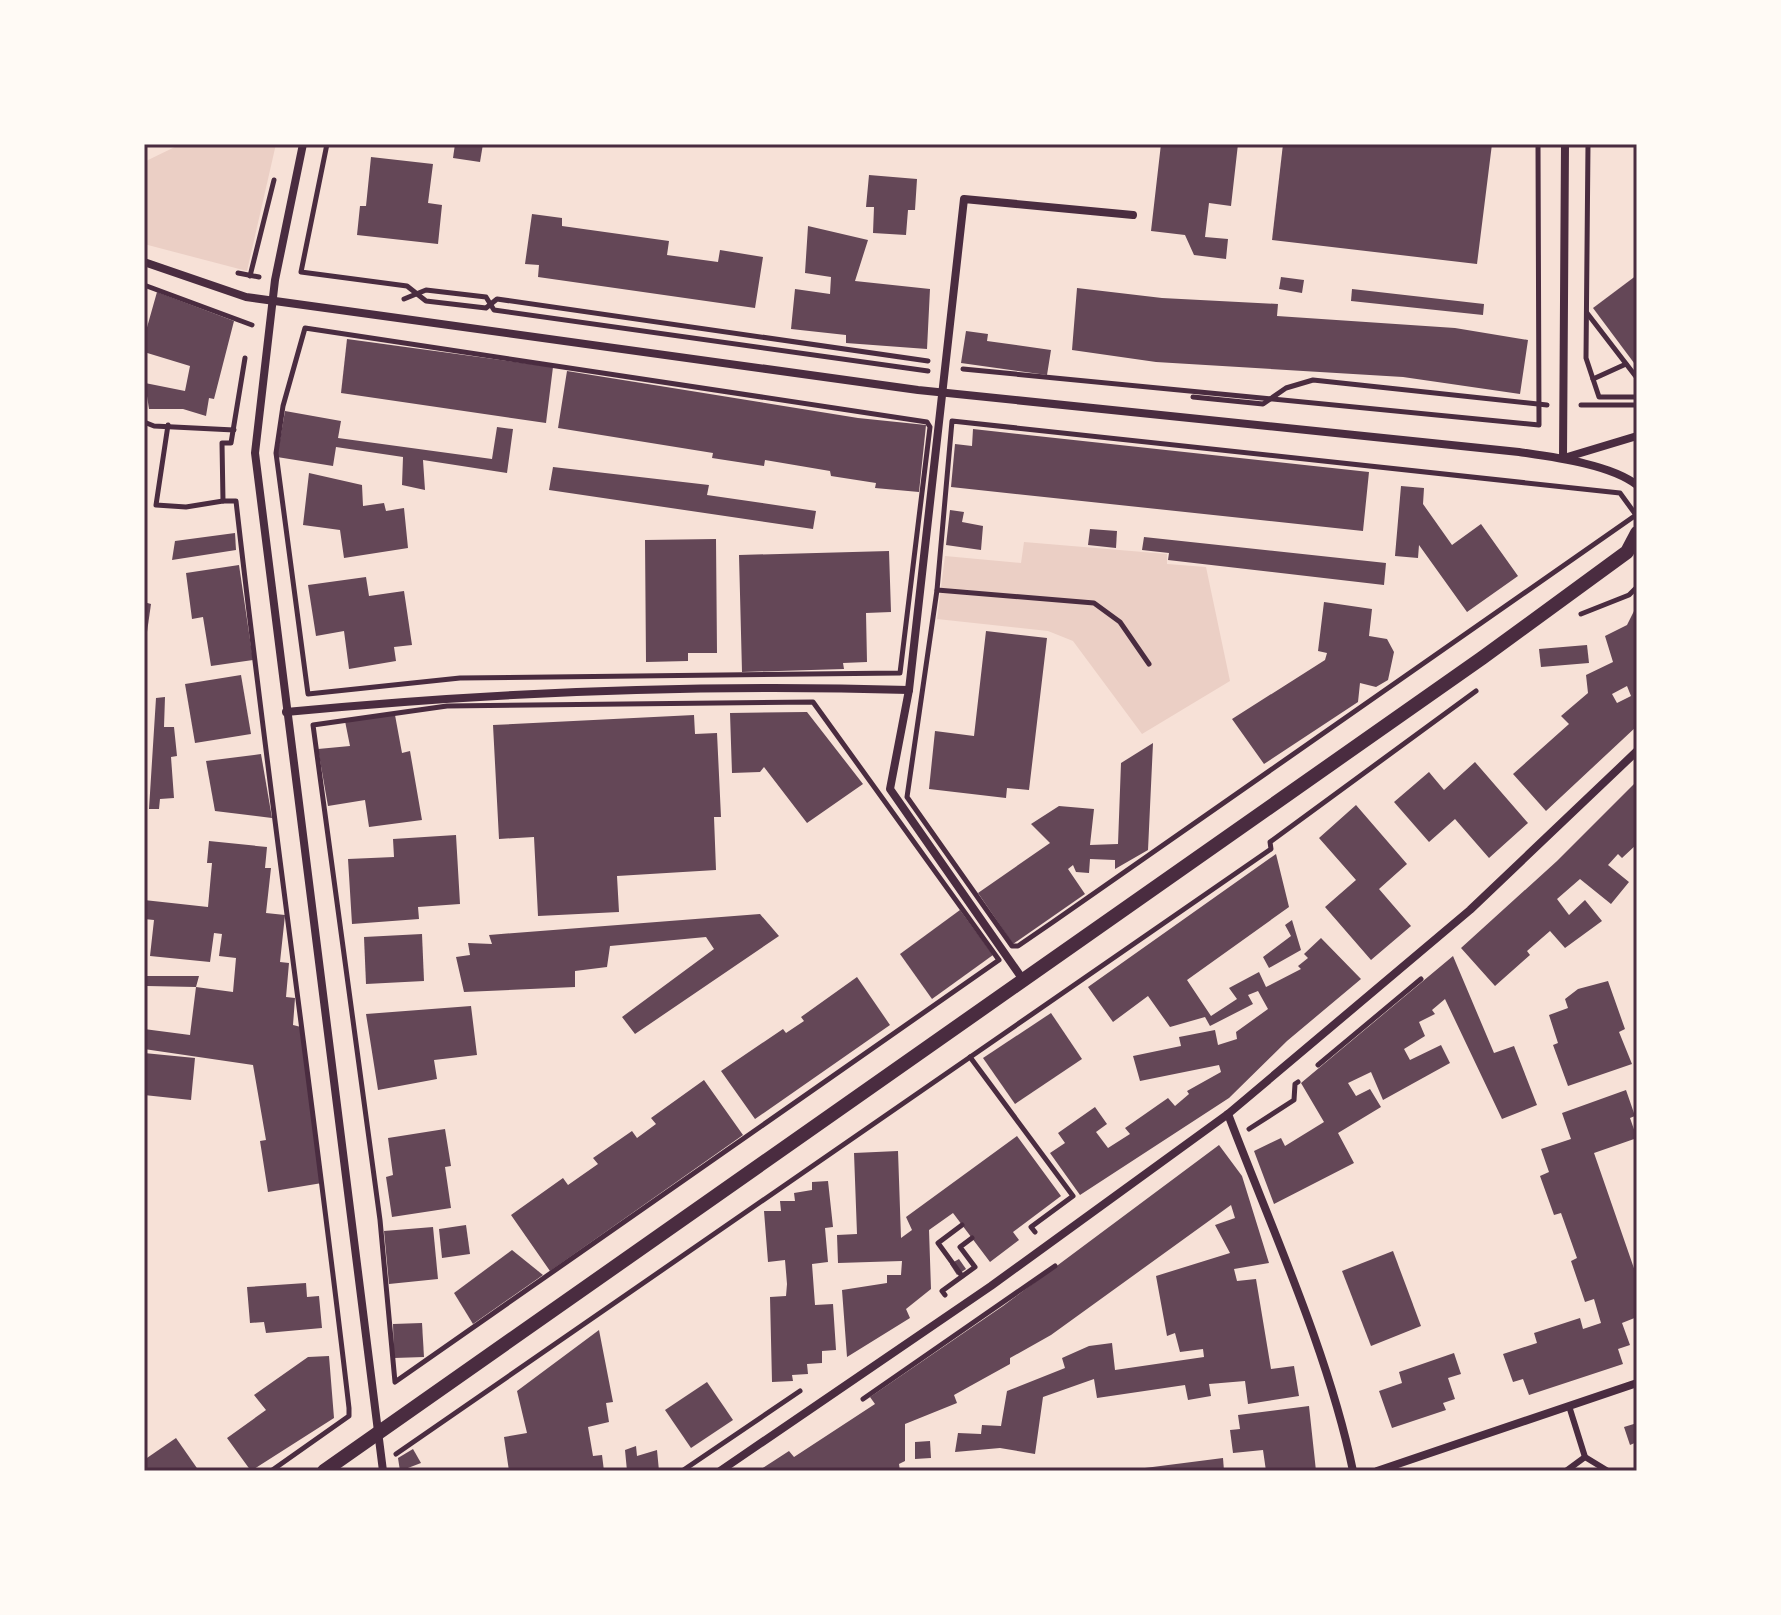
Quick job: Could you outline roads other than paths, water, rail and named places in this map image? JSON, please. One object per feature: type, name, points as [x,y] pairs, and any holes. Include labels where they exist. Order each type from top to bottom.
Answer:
[{"type":"street","points":[[303,144],[273,301],[255,432],[256,476],[336,1080],[376,1435],[383,1471]]},
{"type":"street","points":[[1563,458],[1565,144]]},
{"type":"street","points":[[1024,981],[890,789],[909,690],[964,199],[1133,215]]},
{"type":"street","points":[[144,262],[246,297],[940,392],[1563,458],[1617,474],[1637,485]]},
{"type":"street","points":[[1563,458],[1637,436]]},
{"type":"street","points":[[324,1471],[1632,551],[1637,533]]},
{"type":"street","points":[[286,712],[490,694],[816,687],[909,690]]},
{"type":"street","points":[[720,1471],[1001,1279],[1228,1114],[1470,910],[1637,751]]},
{"type":"street","points":[[1228,1114],[1314,1339],[1346,1435],[1353,1471]]},
{"type":"street","points":[[1381,1470],[1637,1383]]},
{"type":"lane","points":[[1569,1406],[1585,1457],[1608,1471]]},
{"type":"lane","points":[[1566,1471],[1585,1457]]}]
